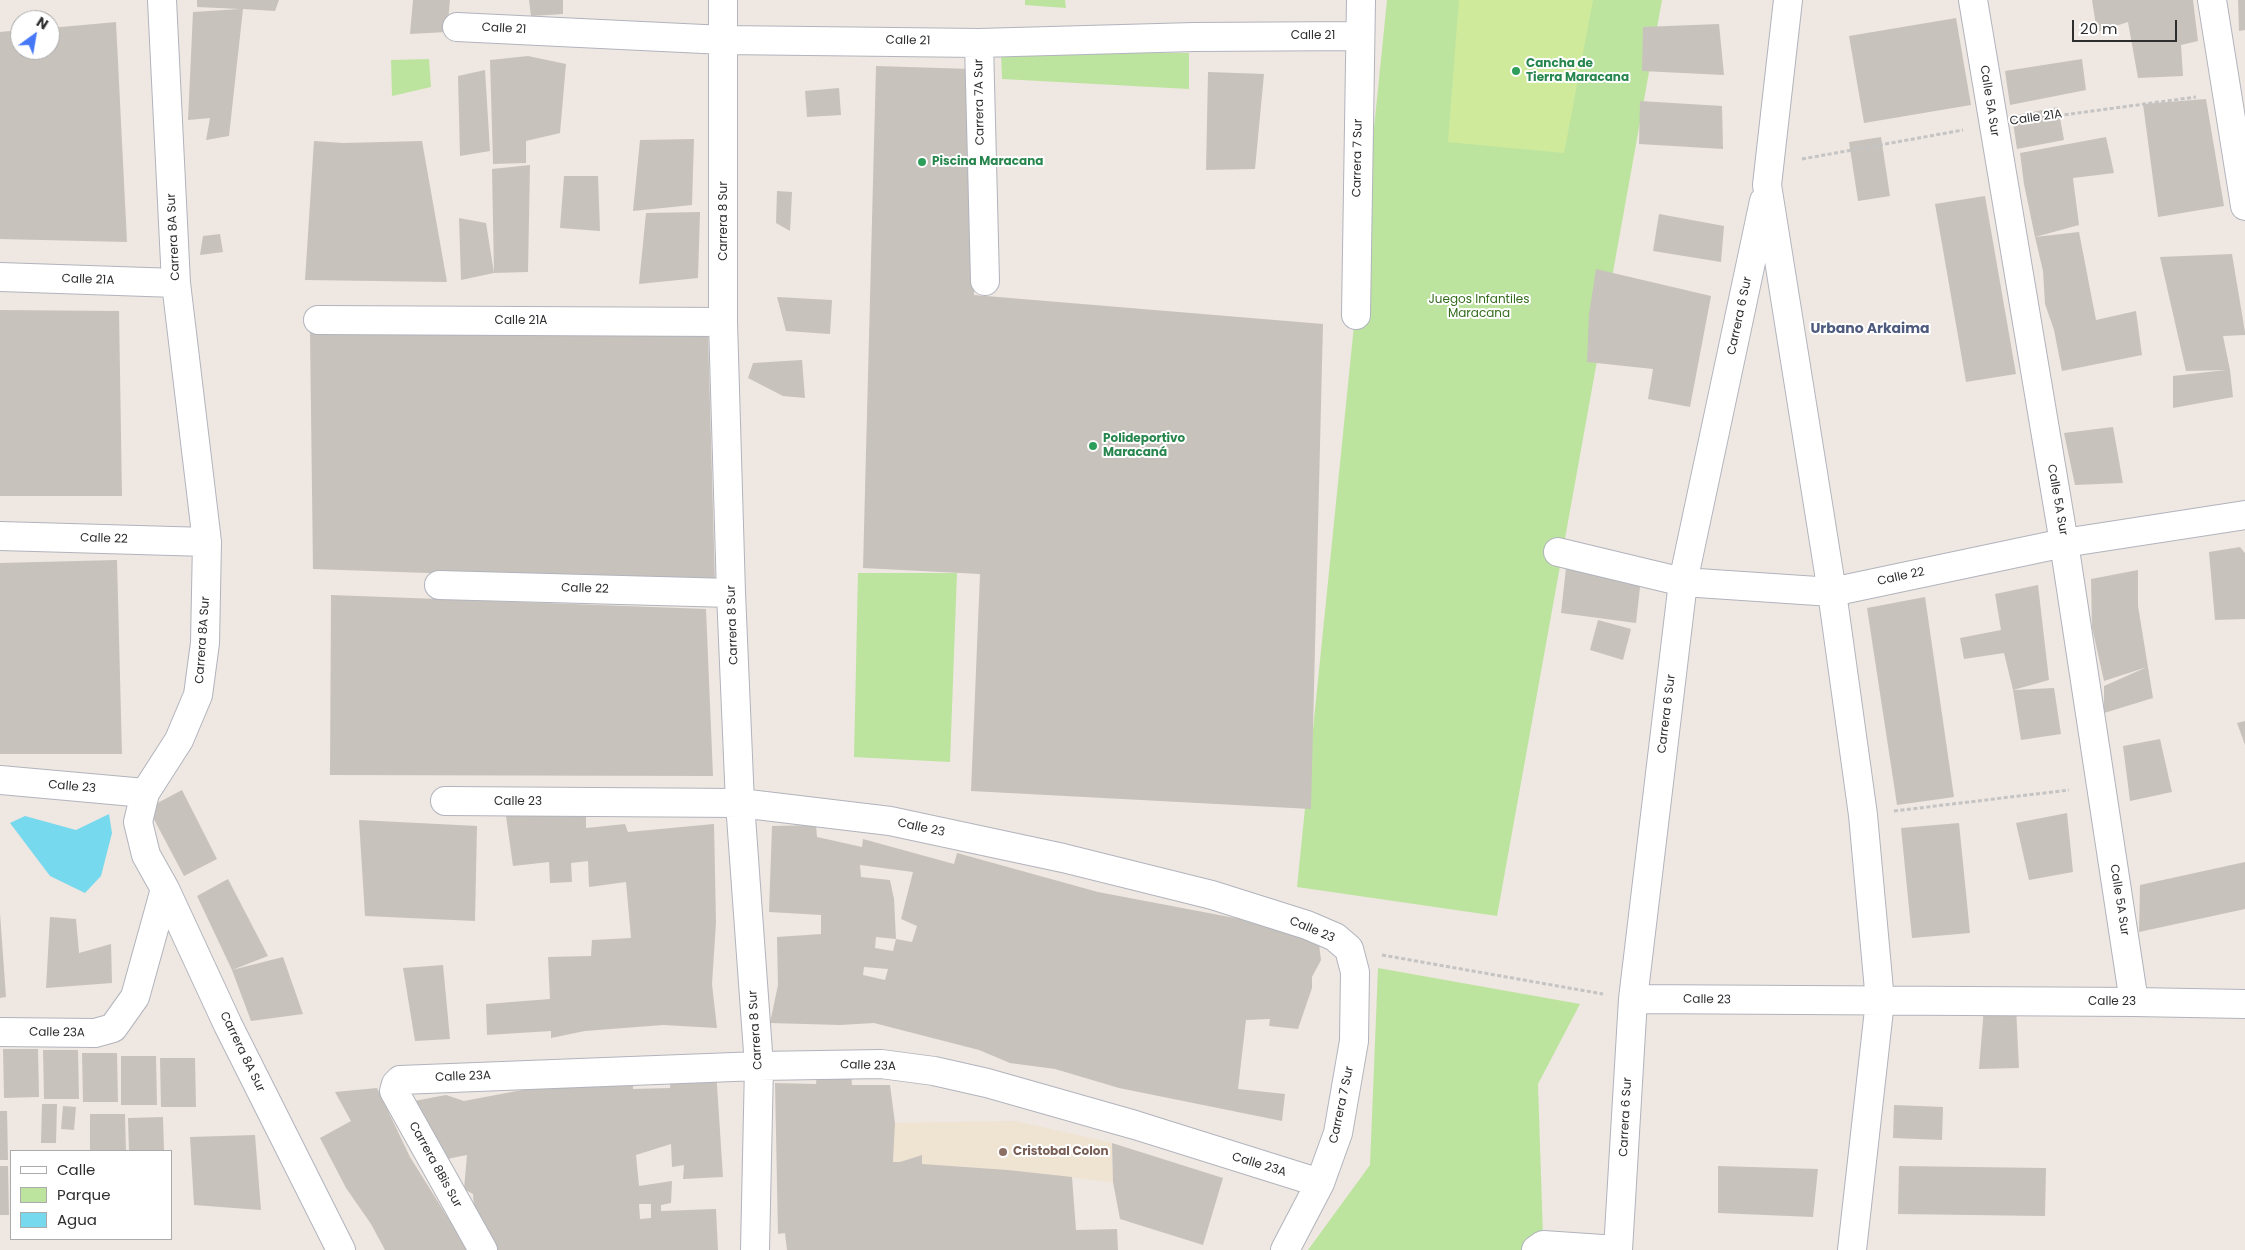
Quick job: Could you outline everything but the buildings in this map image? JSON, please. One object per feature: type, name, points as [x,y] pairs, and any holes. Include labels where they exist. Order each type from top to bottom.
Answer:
[{"type":"street","name":"Carrera 8A Sur","points":[[162,0],[176,283],[208,542],[204,643],[198,695],[179,740],[145,793],[138,822],[146,855],[165,888],[228,1025],[342,1250]]},
{"type":"street","name":"Carrera 8 Sur","points":[[723,0],[723,322],[731,593],[740,803],[759,1066],[755,1250]]},
{"type":"street","name":"Carrera 7 Sur","points":[[1356,315],[1361,0]]},
{"type":"street","name":"Carrera 6 Sur","points":[[1617,1250],[1633,999],[1683,582],[1768,175],[1788,0]]},
{"type":"street","name":"Calle 5A Sur","points":[[1972,0],[2064,542],[2134,1002]]},
{"type":"street","points":[[2212,0],[2236,91],[2245,206]]},
{"type":"street","name":"Calle 21","points":[[456,27],[724,40],[979,43],[1194,37],[1360,36]]},
{"type":"street","name":"Carrera 7A Sur","points":[[979,43],[985,281]]},
{"type":"street","name":"Carrera 6 Sur","points":[[1768,175],[1832,592],[1863,815],[1880,1001],[1852,1250]]},
{"type":"street","name":"Calle 21A","points":[[0,277],[176,283]]},
{"type":"street","name":"Calle 21A","points":[[318,320],[723,322]]},
{"type":"street","name":"Calle 22","points":[[1558,552],[1683,582],[1832,592],[2064,542],[2245,515]]},
{"type":"street","name":"Calle 22","points":[[0,536],[208,542]]},
{"type":"street","name":"Calle 22","points":[[439,585],[731,593]]},
{"type":"street","name":"Calle 23","points":[[0,780],[145,793]]},
{"type":"street","name":"Calle 23","points":[[445,801],[740,803],[890,821],[1063,858],[1231,901],[1307,925],[1335,937],[1349,949]]},
{"type":"street","name":"Calle 23A","points":[[0,1032],[95,1033],[113,1028],[135,997],[165,888]]},
{"type":"street","name":"Carrera 7 Sur","points":[[1285,1250],[1320,1183],[1338,1133],[1354,1041],[1355,972],[1349,949]]},
{"type":"street","name":"Calle 23","points":[[1633,999],[2245,1004]]},
{"type":"street","name":"Calle 23A","points":[[400,1080],[759,1066],[881,1064],[934,1071],[987,1083],[1126,1123],[1320,1183]]},
{"type":"street","name":"Carrera 8Bis Sur","points":[[400,1080],[396,1084],[394,1091],[483,1250]]},
{"type":"street","points":[[1539,1247],[1617,1250]]},
{"type":"path","name":"Calle 21A","points":[[1768,175],[1992,124],[2236,91]]},
{"type":"path","points":[[1863,815],[2102,786]]},
{"type":"path","name":"Calle 23","points":[[1349,949],[1633,999]]},
{"type":"shaded area","name":"Cristobal Colon","points":[[1015,1121],[1112,1143],[1113,1182],[1008,1170],[922,1164],[922,1155],[900,1162],[893,1162],[895,1123]]},
{"type":"green space","points":[[1025,0],[1065,0],[1066,8],[1025,5]]},
{"type":"green space","name":"Juegos Infantiles Maracana","points":[[1387,0],[1662,0],[1497,916],[1297,887]]},
{"type":"green space","name":"Cancha de Tierra Maracana","points":[[1459,0],[1593,0],[1564,153],[1448,142]]},
{"type":"green space","points":[[1001,53],[1189,53],[1189,89],[1002,79]]},
{"type":"green space","points":[[429,59],[431,87],[392,96],[391,60]]},
{"type":"green space","points":[[858,573],[957,573],[950,762],[854,757]]},
{"type":"green space","points":[[1378,968],[1580,1004],[1538,1084],[1543,1237],[1523,1250],[1308,1250],[1370,1165]]},
{"type":"water","points":[[109,814],[112,833],[101,876],[85,893],[50,876],[10,823],[25,816],[76,830]]},
{"type":"place","name":"Cancha de Tierra Maracana","points":[[1516,71]]},
{"type":"place","name":"Piscina Maracana","points":[[922,162]]},
{"type":"place","name":"Polideportivo Maracaná","points":[[1093,446]]},
{"type":"place","name":"Cristobal Colon","points":[[1003,1152]]},
{"type":"district","name":"Urbano Arkaima","points":[[1870,329]]}]
